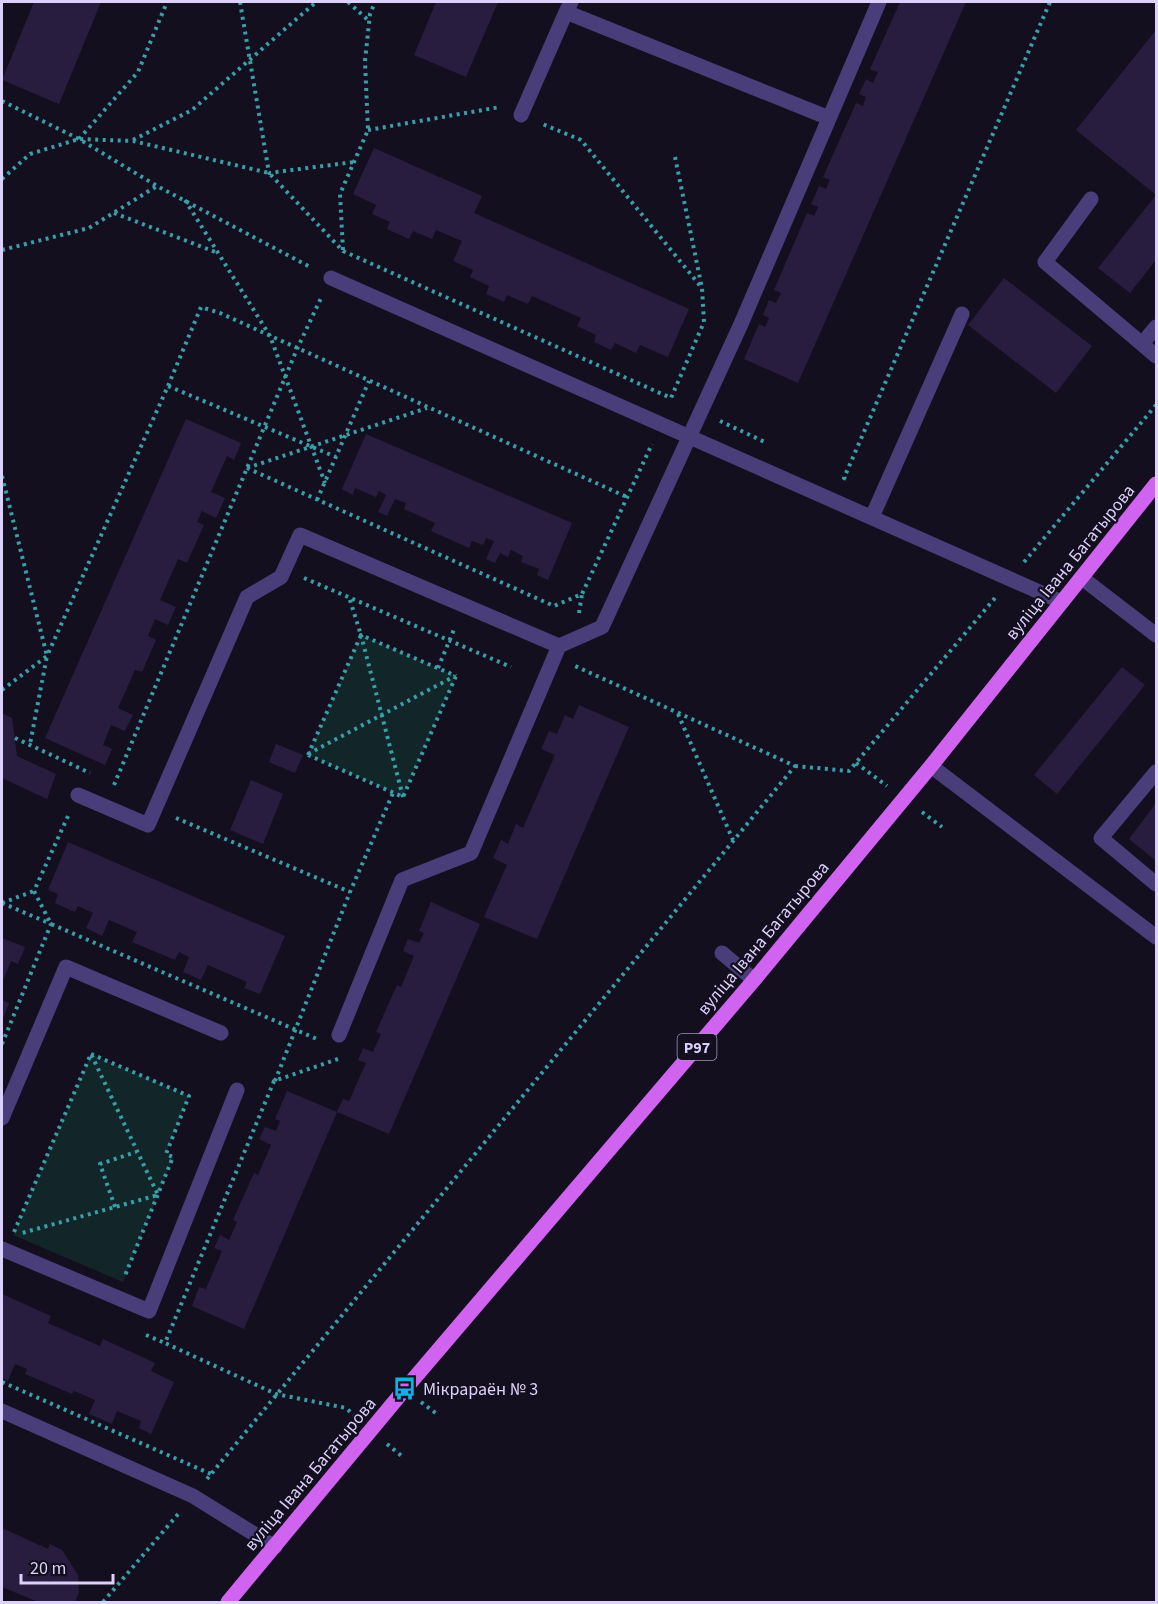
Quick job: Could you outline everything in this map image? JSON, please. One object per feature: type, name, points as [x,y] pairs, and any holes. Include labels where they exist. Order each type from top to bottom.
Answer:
[{"type":"main road","name":"вуліца Івана Багатырова","points":[[228,1602],[405,1389],[754,980],[931,766],[1156,484]]},
{"type":"lane","points":[[339,1035],[402,880],[471,853],[559,646],[602,627],[745,314],[879,2]]},
{"type":"lane","points":[[521,115],[568,7],[829,118]]},
{"type":"lane","points":[[1091,199],[1045,262],[1156,356]]},
{"type":"lane","points":[[331,278],[1062,602]]},
{"type":"lane","points":[[872,516],[962,314]]},
{"type":"lane","points":[[1142,344],[1156,327]]},
{"type":"lane","points":[[78,795],[148,825],[247,597],[281,577],[300,536],[559,646]]},
{"type":"lane","points":[[1082,578],[1156,635]]},
{"type":"lane","points":[[931,766],[1156,937]]},
{"type":"lane","points":[[1156,772],[1101,838],[1156,884]]},
{"type":"lane","points":[[722,953],[754,980]]},
{"type":"lane","points":[[2,1118],[66,967],[221,1033]]},
{"type":"lane","points":[[2,1249],[149,1311],[237,1090]]},
{"type":"lane","points":[[2,1411],[193,1496],[275,1547]]},
{"type":"path","points":[[79,139],[138,72],[167,2]]},
{"type":"path","points":[[240,2],[269,173],[343,252],[672,398],[773,446]]},
{"type":"path","points":[[133,141],[192,110],[316,2]]},
{"type":"path","points":[[348,2],[370,22]]},
{"type":"path","points":[[350,892],[155,809],[114,785],[297,349],[343,252],[340,194],[368,130],[365,61],[375,2]]},
{"type":"path","points":[[2,101],[79,139],[157,186],[331,278]]},
{"type":"path","points":[[368,130],[502,107]]},
{"type":"path","points":[[2,179],[30,154],[79,139],[133,141],[269,173],[354,162]]},
{"type":"path","points":[[581,140],[702,288]]},
{"type":"path","points":[[247,468],[554,606],[582,594],[672,398],[704,322],[702,288],[675,157]]},
{"type":"path","points":[[2,250],[89,228],[157,186]]},
{"type":"path","points":[[184,200],[270,336],[325,483]]},
{"type":"path","points":[[114,213],[218,254]]},
{"type":"path","points":[[30,744],[47,656],[201,308],[220,313],[627,497]]},
{"type":"path","points":[[317,500],[369,381]]},
{"type":"path","points":[[168,386],[336,457]]},
{"type":"path","points":[[1027,559],[1156,405]]},
{"type":"path","points":[[247,468],[428,407]]},
{"type":"path","points":[[834,474],[844,478]]},
{"type":"path","points":[[2,476],[47,656]]},
{"type":"path","points":[[284,570],[512,667]]},
{"type":"path","points":[[569,663],[795,766],[849,771],[998,594]]},
{"type":"path","points":[[349,597],[361,634],[403,797]]},
{"type":"path","points":[[361,634],[456,676]]},
{"type":"path","points":[[308,754],[361,634]]},
{"type":"path","points":[[438,668],[450,640]]},
{"type":"path","points":[[2,690],[47,656]]},
{"type":"path","points":[[308,754],[456,676]]},
{"type":"path","points":[[403,797],[456,676]]},
{"type":"path","points":[[678,713],[734,840]]},
{"type":"path","points":[[2,903],[34,891],[89,772],[15,738]]},
{"type":"path","points":[[308,754],[403,797]]},
{"type":"path","points":[[2,1383],[211,1474],[795,766]]},
{"type":"path","points":[[346,1408],[276,1394],[165,1343],[350,892],[393,793]]},
{"type":"path","points":[[2,1044],[51,924],[34,891]]},
{"type":"path","points":[[2,903],[325,1042]]},
{"type":"path","points":[[91,1054],[158,1195]]},
{"type":"path","points":[[91,1054],[189,1096],[166,1155],[173,1158],[123,1282]]},
{"type":"path","points":[[91,1054],[13,1235],[158,1195]]},
{"type":"path","points":[[274,1081],[344,1058]]},
{"type":"path","points":[[115,1207],[100,1164],[136,1152]]},
{"type":"path","points":[[103,1602],[177,1515]]},
{"type":"green space","points":[[361,635],[456,676],[403,797],[308,755]]},
{"type":"green space","points":[[91,1054],[189,1096],[166,1154],[173,1158],[123,1282],[13,1235]]},
{"type":"building","points":[[34,2],[101,2],[59,104],[2,80]]},
{"type":"building","points":[[436,2],[498,2],[466,77],[414,55]]},
{"type":"building","points":[[900,2],[966,2],[798,383],[744,359],[759,324],[765,327],[769,318],[763,315],[769,300],[776,303],[781,293],[774,290],[807,213],[814,216],[818,207],[811,204],[819,186],[826,189],[830,180],[823,177],[856,103],[863,106],[866,97],[859,94],[866,79],[873,83],[878,72],[870,69]]},
{"type":"building","points":[[1156,30],[1156,195],[1076,130]]},
{"type":"building","points":[[374,148],[482,196],[474,213],[689,309],[668,357],[640,345],[636,353],[615,343],[611,350],[594,342],[596,335],[577,326],[581,318],[532,296],[528,304],[507,295],[504,302],[486,294],[489,286],[470,277],[473,270],[453,261],[462,241],[436,230],[432,239],[413,231],[409,239],[387,229],[390,222],[372,214],[376,205],[353,194]]},
{"type":"building","points":[[1156,195],[1156,260],[1130,293],[1098,268]]},
{"type":"building","points":[[1004,278],[1092,346],[1056,393],[968,325]]},
{"type":"building","points":[[186,419],[241,443],[234,460],[227,456],[211,492],[225,498],[216,518],[202,511],[197,522],[204,525],[187,563],[178,559],[160,600],[176,607],[168,625],[155,619],[148,636],[156,640],[142,672],[135,670],[118,708],[133,715],[125,731],[111,725],[103,745],[112,749],[105,765],[45,738]]},
{"type":"building","points":[[366,434],[572,523],[548,580],[537,575],[539,569],[521,562],[523,556],[511,550],[508,557],[500,553],[495,563],[486,559],[494,541],[486,538],[483,545],[472,541],[469,548],[431,531],[435,523],[404,509],[406,503],[395,499],[387,516],[378,512],[386,495],[379,491],[376,497],[355,488],[353,495],[342,489]]},
{"type":"building","points":[[1122,667],[1145,685],[1057,794],[1034,775]]},
{"type":"building","points":[[579,705],[629,727],[537,939],[484,917],[507,865],[493,858],[501,840],[508,844],[516,824],[523,828],[555,755],[541,749],[549,731],[557,734],[565,715],[573,719]]},
{"type":"building","points":[[2,713],[12,718],[17,756],[56,774],[47,799],[2,778]]},
{"type":"building","points":[[276,744],[303,755],[295,773],[269,762]]},
{"type":"building","points":[[251,780],[283,794],[263,844],[230,830]]},
{"type":"building","points":[[1156,803],[1156,861],[1129,839]]},
{"type":"building","points":[[68,842],[285,936],[260,994],[244,988],[247,982],[208,965],[201,980],[183,972],[189,957],[179,952],[175,960],[132,942],[137,932],[109,920],[102,936],[86,928],[93,913],[78,906],[75,912],[55,903],[58,894],[48,890]]},
{"type":"building","points":[[431,902],[480,924],[389,1134],[337,1112],[343,1099],[349,1101],[366,1063],[358,1060],[363,1048],[373,1052],[381,1034],[376,1032],[397,985],[401,987],[414,956],[403,951],[408,939],[419,943],[424,933],[419,931]]},
{"type":"building","points":[[2,938],[25,947],[18,964],[11,961],[2,983]]},
{"type":"building","points":[[2,1000],[9,1003],[2,1021]]},
{"type":"building","points":[[287,1091],[337,1112],[244,1329],[192,1306],[199,1287],[206,1289],[222,1251],[214,1248],[220,1235],[229,1240],[237,1222],[233,1220],[254,1173],[258,1175],[271,1145],[259,1139],[265,1127],[276,1131],[280,1121],[275,1119]]},
{"type":"building","points":[[2,1294],[51,1316],[48,1323],[100,1346],[103,1339],[155,1363],[151,1371],[174,1382],[151,1434],[139,1428],[141,1421],[117,1411],[112,1424],[89,1414],[95,1400],[74,1391],[72,1394],[25,1374],[27,1369],[15,1364],[8,1381],[2,1378]]},
{"type":"building","points":[[2,1528],[48,1549],[50,1544],[62,1550],[78,1575],[79,1592],[75,1602],[38,1602],[2,1587]]},
{"type":"place","name":"Мікрараён № 3","points":[[405,1389]]}]
